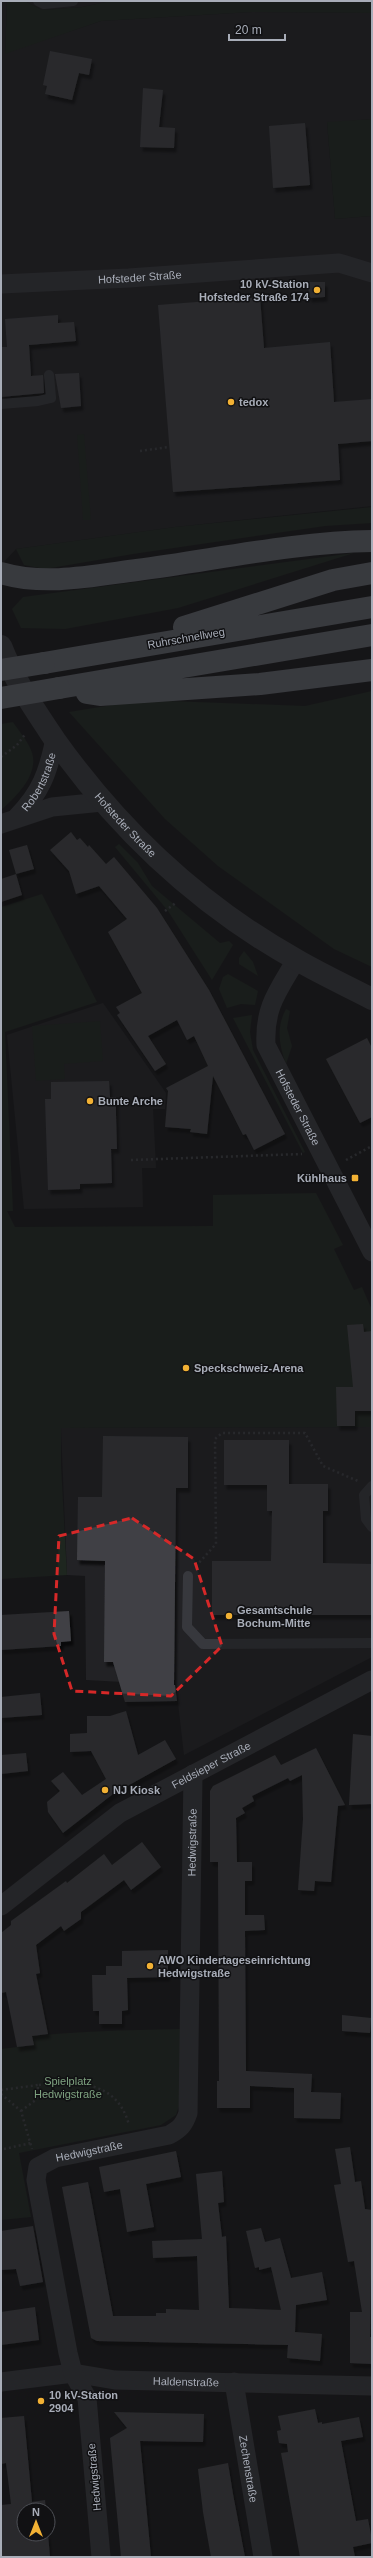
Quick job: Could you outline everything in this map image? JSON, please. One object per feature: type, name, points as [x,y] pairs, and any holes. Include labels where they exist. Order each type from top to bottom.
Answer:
[{"type":"highway","points":[[1,573],[23,580],[79,578],[286,549],[372,541]]},
{"type":"highway","points":[[73,657],[159,635],[333,580],[372,573]]},
{"type":"highway","name":"Ruhrschnellweg","points":[[1,670],[372,607]]},
{"type":"highway","points":[[1,698],[372,635]]},
{"type":"highway","points":[[59,688],[100,695],[260,684],[372,670]]},
{"type":"street","name":"Hofsteder Straße","points":[[1,284],[142,278],[339,263],[372,273]]},
{"type":"street","name":"Hofsteder Straße","points":[[1,646],[19,683],[55,739],[102,802],[146,848],[193,891],[233,920],[296,960],[372,999]]},
{"type":"street","name":"Robertstraße","points":[[8,822],[39,792],[50,762],[55,739]]},
{"type":"street","name":"Robertstraße","points":[[8,822],[52,807],[102,802]]},
{"type":"street","name":"Hofsteder Straße","points":[[296,960],[268,1012],[265,1024],[266,1045],[370,1243]]},
{"type":"street","name":"Feldsieper Straße","points":[[1,1906],[120,1813],[372,1680]]},
{"type":"street","name":"Hedwigstraße","points":[[101,2557],[87,2398],[73,2372],[36,2180],[38,2167],[55,2158],[169,2136],[183,2127],[188,2113],[193,1774]]},
{"type":"street","name":"Haldenstraße","points":[[1,2382],[73,2372],[115,2380],[372,2386]]},
{"type":"street","name":"Zechenstraße","points":[[234,2382],[263,2557]]},
{"type":"lane","points":[[38,1],[44,4],[72,1]]},
{"type":"lane","points":[[1,404],[38,401],[51,398],[49,375]]},
{"type":"lane","points":[[369,1484],[364,1495],[366,1519],[372,1527]]},
{"type":"lane","points":[[188,1576],[187,1627],[203,1644],[372,1643]]},
{"type":"path","points":[[140,451],[169,447]]},
{"type":"path","points":[[1,757],[16,745],[27,732]]},
{"type":"path","points":[[131,1160],[326,1161],[372,1146]]},
{"type":"path","points":[[188,1576],[216,1544],[216,1439],[222,1433],[305,1433],[323,1466],[359,1482],[369,1484]]},
{"type":"path","points":[[1,2090],[65,2082],[91,2085],[111,2094],[126,2116],[133,2142]]},
{"type":"path","points":[[21,2111],[37,2099],[38,2085]]},
{"type":"path","points":[[1,2094],[21,2111],[38,2167]]},
{"type":"path","points":[[4,2149],[31,2143]]},
{"type":"highlighted area","points":[[132,1518],[194,1559],[222,1646],[171,1696],[72,1691],[54,1634],[59,1536]]},
{"type":"shaded area","points":[[1,1],[7,1],[5,53],[101,21],[252,12],[372,13],[372,119],[327,123],[335,219],[372,216],[372,506],[175,527],[16,549],[1,565]]},
{"type":"shaded area","points":[[25,1],[110,1],[83,7],[42,10]]},
{"type":"shaded area","name":"Bunte Arche","points":[[103,1003],[166,1093],[165,1109],[153,1109],[156,1168],[142,1168],[143,1207],[24,1209],[7,1035]]},
{"type":"shaded area","name":"Gesamtschule Bochum-Mitte","points":[[372,1427],[372,1657],[184,1755],[176,1685],[86,1680],[85,1576],[67,1575],[61,1428]]},
{"type":"green space","points":[[7,1],[25,1],[42,10],[82,7],[110,1],[372,1],[372,13],[252,12],[101,21],[5,54]]},
{"type":"green space","points":[[372,119],[372,216],[335,219],[327,122]]},
{"type":"green space","points":[[84,434],[91,520],[83,520],[77,435]]},
{"type":"green space","points":[[372,507],[372,523],[325,526],[133,554],[45,569],[24,565],[16,549],[175,527]]},
{"type":"green space","points":[[354,553],[178,608],[65,629],[21,628],[12,609],[23,597]]},
{"type":"green space","points":[[372,691],[372,967],[334,949],[218,866],[165,819],[69,712],[143,700],[305,706]]},
{"type":"green space","points":[[13,722],[31,750],[33,767],[30,776],[20,791],[1,810],[1,724]]},
{"type":"green space","points":[[119,844],[138,863],[152,886],[220,943],[229,941],[233,945],[212,980],[168,911],[115,847]]},
{"type":"green space","name":"Speckschweiz-Arena","points":[[42,894],[97,1002],[5,1032],[13,1211],[7,1211],[15,1227],[213,1226],[213,1195],[316,1193],[343,1245],[334,1249],[354,1290],[362,1287],[372,1310],[372,1427],[61,1428],[61,1465],[67,1575],[1,1579],[1,907]]},
{"type":"green space","points":[[244,951],[253,962],[258,976],[239,964],[239,958]]},
{"type":"green space","points":[[228,974],[258,991],[255,1005],[241,1004],[227,1008],[219,989],[223,977]]},
{"type":"green space","points":[[286,1009],[290,1011],[287,1028],[292,1046],[286,1064],[280,1043],[280,1030]]},
{"type":"green space","points":[[252,1015],[250,1032],[253,1050],[305,1152],[303,1153],[233,1018]]},
{"type":"green space","points":[[100,1021],[103,1061],[64,1064],[65,1079],[36,1081],[32,1026]]},
{"type":"green space","name":"Spielplatz Hedwigstraße","points":[[181,2029],[181,2100],[176,2115],[161,2125],[19,2153],[31,2217],[1,2220],[1,2049],[33,2045],[32,2036],[50,2034]]},
{"type":"building","points":[[50,51],[92,59],[89,75],[79,73],[72,100],[45,94],[47,86],[43,85]]},
{"type":"building","points":[[143,88],[163,90],[159,127],[175,128],[174,148],[140,147]]},
{"type":"building","points":[[305,123],[310,185],[273,188],[269,126]]},
{"type":"building","name":"10 kV-Station Hofsteder Straße 174","points":[[308,282],[325,282],[325,297],[309,298]]},
{"type":"building","points":[[260,297],[264,348],[330,342],[334,402],[372,399],[372,441],[338,444],[340,480],[173,492],[158,305]]},
{"type":"building","points":[[58,315],[58,323],[74,322],[76,341],[29,345],[31,376],[43,375],[44,393],[1,397],[1,347],[7,347],[5,319]]},
{"type":"building","points":[[79,373],[81,406],[61,408],[55,374]]},
{"type":"building","points":[[71,832],[77,840],[80,838],[88,847],[89,845],[106,864],[114,857],[157,908],[209,990],[285,1134],[254,1150],[246,1134],[243,1135],[213,1076],[207,1134],[190,1132],[191,1129],[165,1127],[168,1091],[166,1088],[208,1066],[194,1036],[187,1040],[177,1020],[148,1036],[166,1064],[155,1071],[117,1015],[120,1013],[116,1007],[142,993],[108,932],[127,919],[99,886],[76,894],[69,871],[50,850]]},
{"type":"building","points":[[27,845],[34,869],[16,874],[9,850]]},
{"type":"building","points":[[16,874],[22,895],[1,902],[1,879]]},
{"type":"building","points":[[367,1038],[372,1048],[372,1117],[360,1123],[326,1059]]},
{"type":"building","points":[[109,1081],[110,1097],[116,1097],[117,1149],[111,1149],[112,1183],[80,1184],[80,1189],[48,1190],[45,1099],[51,1099],[51,1082]]},
{"type":"building","points":[[363,1324],[364,1332],[372,1331],[372,1411],[355,1411],[355,1426],[337,1426],[336,1387],[353,1387],[347,1325]]},
{"type":"building","points":[[103,1436],[188,1437],[188,1488],[176,1488],[174,1685],[177,1701],[125,1702],[113,1662],[104,1662],[105,1561],[77,1560],[78,1497],[102,1497]]},
{"type":"building","points":[[224,1440],[289,1440],[289,1484],[328,1484],[328,1511],[323,1511],[323,1563],[372,1564],[372,1615],[212,1615],[212,1561],[271,1561],[272,1511],[267,1511],[267,1485],[224,1485]]},
{"type":"building","points":[[69,1611],[71,1641],[61,1642],[61,1646],[1,1650],[1,1615]]},
{"type":"building","points":[[40,1693],[42,1715],[1,1718],[1,1697]]},
{"type":"building","points":[[126,1711],[138,1755],[165,1740],[176,1759],[113,1794],[63,1833],[48,1812],[47,1802],[60,1791],[51,1781],[63,1772],[82,1795],[106,1779],[91,1751],[70,1752],[70,1734],[87,1733],[87,1716],[110,1716]]},
{"type":"building","points":[[353,1734],[372,1736],[372,1804],[349,1805]]},
{"type":"building","points":[[316,1748],[345,1805],[338,1806],[331,1882],[315,1881],[314,1891],[298,1890],[303,1819],[302,1775],[290,1781],[288,1778],[252,1796],[254,1801],[242,1808],[245,1813],[236,1818],[237,1862],[252,1862],[252,1881],[245,1881],[245,1915],[264,1915],[265,1930],[245,1931],[246,2071],[312,2074],[311,2092],[341,2093],[340,2119],[294,2118],[294,2088],[250,2086],[250,2108],[217,2108],[217,2081],[219,2081],[218,1862],[210,1862],[210,1791],[213,1786],[275,1755],[281,1765]]},
{"type":"building","points":[[26,1753],[28,1771],[1,1774],[1,1755]]},
{"type":"building","points":[[142,1842],[161,1867],[131,1890],[124,1880],[81,1912],[81,1919],[64,1931],[61,1926],[36,1945],[40,1973],[36,1974],[48,2034],[32,2036],[34,2045],[17,2047],[6,1992],[1,1993],[1,1933],[11,1925],[11,1921],[66,1881],[67,1883],[104,1854],[112,1865]]},
{"type":"building","points":[[168,1950],[168,1977],[127,1978],[128,2010],[122,2011],[122,2024],[99,2024],[99,2011],[93,2011],[92,1975],[106,1975],[106,1966],[122,1966],[122,1951]]},
{"type":"building","points":[[342,2015],[371,2018],[370,2033],[342,2031]]},
{"type":"building","points":[[350,2147],[355,2182],[361,2181],[365,2209],[372,2210],[370,2337],[372,2337],[372,2364],[350,2363],[350,2312],[362,2312],[354,2261],[348,2262],[334,2185],[341,2184],[335,2149]]},
{"type":"building","points":[[176,2151],[181,2177],[146,2184],[154,2227],[127,2232],[120,2189],[104,2192],[99,2167]]},
{"type":"building","points":[[222,2171],[224,2202],[218,2203],[222,2237],[226,2236],[229,2308],[281,2310],[271,2267],[259,2270],[259,2267],[255,2268],[246,2231],[261,2228],[265,2242],[280,2238],[291,2278],[322,2272],[327,2300],[296,2305],[295,2332],[322,2334],[320,2361],[287,2358],[288,2345],[97,2341],[91,2338],[62,2187],[88,2182],[113,2316],[156,2316],[156,2313],[166,2313],[166,2309],[199,2310],[197,2256],[153,2258],[152,2241],[202,2239],[196,2174]]},
{"type":"building","points":[[33,2226],[43,2282],[20,2286],[16,2269],[1,2270],[1,2231]]},
{"type":"building","points":[[35,2307],[39,2340],[1,2345],[1,2312]]},
{"type":"building","points":[[315,2409],[318,2423],[322,2422],[322,2424],[359,2417],[363,2437],[341,2441],[356,2521],[368,2519],[372,2540],[372,2543],[353,2547],[355,2557],[300,2557],[281,2453],[288,2452],[287,2444],[279,2443],[277,2431],[281,2430],[278,2416]]},
{"type":"building","points":[[114,2412],[204,2414],[203,2442],[140,2441],[151,2557],[121,2557],[110,2438],[127,2428]]},
{"type":"building","points":[[24,2416],[32,2502],[16,2502],[16,2542],[49,2542],[50,2557],[1,2557],[1,2505],[11,2504],[6,2463],[1,2464],[1,2418]]},
{"type":"building","points":[[228,2463],[245,2557],[211,2557],[203,2512],[198,2469]]},
{"type":"building","points":[[45,2500],[45,2502],[32,2502]]},
{"type":"place","name":"10 kV-Station Hofsteder Straße 174","points":[[317,290]]},
{"type":"place","name":"tedox","points":[[231,402]]},
{"type":"place","name":"Bunte Arche","points":[[90,1101]]},
{"type":"place","name":"Kühlhaus","points":[[355,1178]]},
{"type":"place","name":"Speckschweiz-Arena","points":[[186,1368]]},
{"type":"place","name":"Gesamtschule Bochum-Mitte","points":[[229,1616]]},
{"type":"place","name":"NJ Kiosk","points":[[105,1790]]},
{"type":"place","name":"AWO Kindertageseinrichtung Hedwigstraße","points":[[150,1966]]},
{"type":"place","name":"10 kV-Station 2904","points":[[41,2401]]}]
